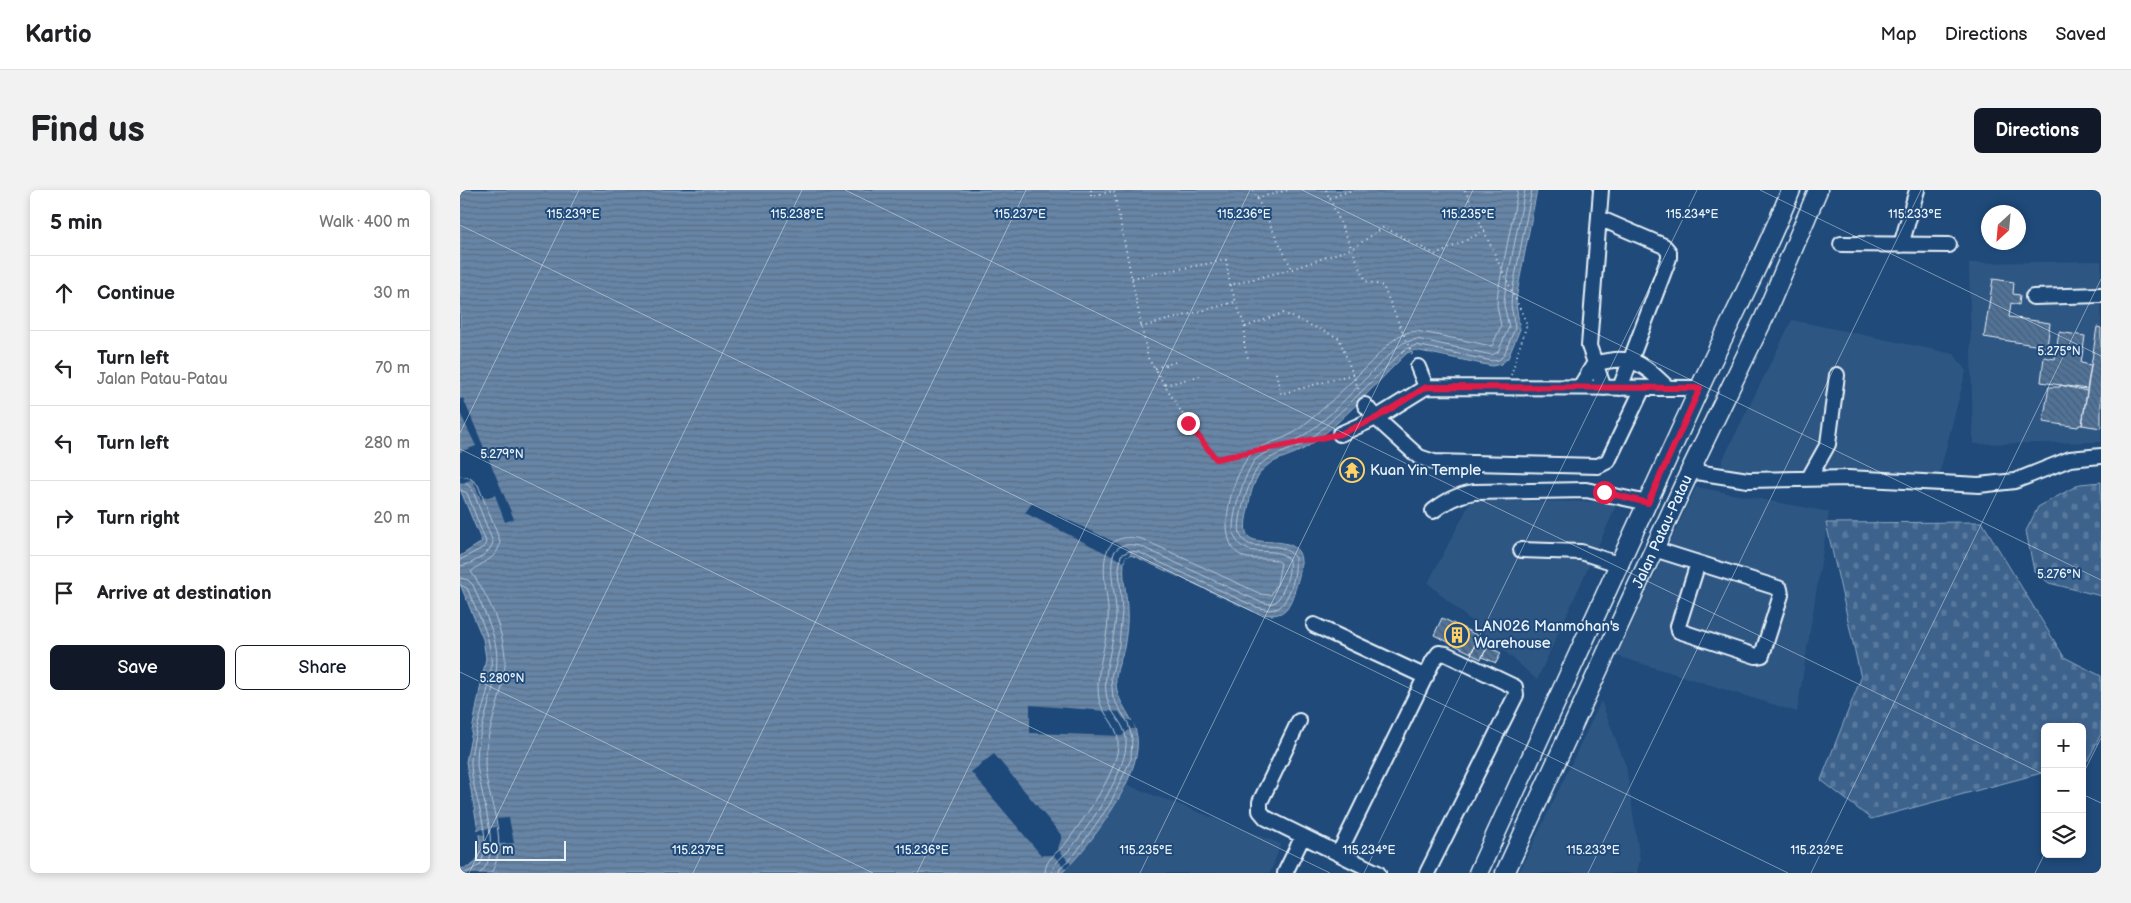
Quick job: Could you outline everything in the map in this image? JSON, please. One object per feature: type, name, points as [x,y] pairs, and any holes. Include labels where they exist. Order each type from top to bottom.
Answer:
[{"type":"main road","name":"Jalan Patau-Patau","points":[[1478,873],[1621,565],[1700,388],[1776,227],[1791,190]]},
{"type":"main road","name":"Jalan Patau-Patau","points":[[1505,873],[1690,471],[1764,318],[1818,190]]},
{"type":"street","points":[[1601,190],[1589,346],[1604,388]]},
{"type":"street","points":[[1901,244],[1917,190]]},
{"type":"street","points":[[1599,218],[1664,246],[1669,258],[1620,388]]},
{"type":"street","points":[[1841,244],[1949,245]]},
{"type":"street","points":[[2034,297],[2101,295]]},
{"type":"street","points":[[1580,388],[1594,364],[1605,361],[1630,360],[1643,364],[1668,388]]},
{"type":"street","points":[[1418,367],[1426,387]]},
{"type":"street","points":[[1809,478],[1828,444],[1837,375]]},
{"type":"street","points":[[1340,434],[1376,418],[1426,387],[1700,388]]},
{"type":"street","points":[[1365,405],[1376,418],[1427,461],[1598,466],[1608,462],[1643,388]]},
{"type":"street","points":[[1690,471],[1748,480],[1848,478],[1980,485],[2023,478],[2070,459],[2101,456]]},
{"type":"street","points":[[1433,512],[1446,501],[1460,494],[1474,492],[1586,490],[1648,503]]},
{"type":"street","points":[[1654,549],[1780,589],[1781,595],[1762,655],[1756,656],[1679,631],[1678,626],[1698,563]]},
{"type":"street","points":[[1522,550],[1581,552],[1621,565]]},
{"type":"street","points":[[1314,624],[1426,677]]},
{"type":"street","points":[[1339,853],[1426,677],[1439,653],[1446,654],[1515,686],[1516,694],[1426,873]]},
{"type":"street","points":[[1299,721],[1260,802],[1260,811],[1266,818],[1378,873]]},
{"type":"street","points":[[1284,873],[1303,836]]},
{"type":"path","points":[[1090,190],[1091,196],[1114,191],[1148,358],[1188,423],[1216,459],[1340,434]]},
{"type":"path","points":[[1253,190],[1292,269]]},
{"type":"path","points":[[1257,198],[1288,190]]},
{"type":"path","points":[[1326,190],[1366,281],[1384,286],[1418,367]]},
{"type":"path","points":[[1330,198],[1352,190]]},
{"type":"path","points":[[1465,190],[1527,324],[1507,387]]},
{"type":"path","points":[[1230,285],[1292,269],[1353,248],[1384,227],[1436,255],[1485,231]]},
{"type":"path","points":[[1132,278],[1226,260],[1230,285],[1245,327],[1244,344],[1248,358]]},
{"type":"path","points":[[1141,327],[1236,302]]},
{"type":"path","points":[[1245,327],[1283,314],[1338,338],[1365,405]]},
{"type":"path","points":[[1155,368],[1179,361]]},
{"type":"path","points":[[1276,373],[1281,394],[1353,374]]},
{"type":"path","points":[[1165,385],[1203,375]]},
{"type":"shaded area","points":[[2101,261],[2101,442],[1973,444],[1969,263]]},
{"type":"shaded area","points":[[1792,320],[1954,354],[1966,371],[1939,475],[1731,470],[1722,467],[1722,461]]},
{"type":"shaded area","points":[[1696,487],[1829,512],[1797,712],[1617,656]]},
{"type":"shaded area","points":[[1471,501],[1618,502],[1537,680],[1428,583]]},
{"type":"shaded area","points":[[1601,701],[1626,766],[1640,860],[1637,873],[1519,873]]},
{"type":"shaded area","points":[[1122,783],[1281,844],[1270,873],[1053,873]]},
{"type":"green space","points":[[2101,482],[2101,596],[2049,583],[2034,571],[2026,531],[2038,507],[2080,484]]},
{"type":"green space","points":[[1982,522],[2064,657],[2101,676],[2101,734],[2088,760],[2086,761],[2086,723],[2041,723],[2041,773],[1871,819],[1821,780],[1861,678],[1826,523]]},
{"type":"water","points":[[460,190],[1537,190],[1517,293],[1516,304],[1520,329],[1508,358],[1501,364],[1492,366],[1415,350],[1407,353],[1346,415],[1320,438],[1302,450],[1267,466],[1258,476],[1250,498],[1246,533],[1254,540],[1282,543],[1291,546],[1298,551],[1301,561],[1294,593],[1284,611],[1272,615],[1255,612],[1136,557],[1130,555],[1125,557],[1124,583],[1127,624],[1124,648],[1116,677],[1116,686],[1135,729],[1137,753],[1132,771],[1112,810],[1086,846],[1062,873],[460,873],[460,869],[469,867],[476,862],[479,854],[480,841],[466,762],[486,658],[483,639],[460,584],[460,556],[482,542],[460,489]]},
{"type":"pier","points":[[463,398],[514,519],[505,522],[495,495],[481,499],[472,479],[460,484],[460,452],[476,446],[460,413],[460,399]]},
{"type":"pier","points":[[1032,503],[1129,549],[1130,555],[1125,557],[1124,562],[1025,513]]},
{"type":"pier","points":[[1030,705],[1119,712],[1124,719],[1133,721],[1135,729],[1130,729],[1122,736],[1030,733]]},
{"type":"pier","points":[[994,754],[1062,836],[1058,849],[1071,864],[1066,869],[1053,855],[1041,855],[971,772]]},
{"type":"pier","points":[[509,818],[514,843],[485,845],[484,835],[478,834],[478,830],[496,827],[495,819]]},
{"type":"building","points":[[1993,279],[2014,282],[2013,294],[2020,295],[2019,305],[2011,303],[2009,317],[2050,323],[2047,347],[1984,337]]},
{"type":"building","points":[[2097,327],[2101,328],[2101,428],[2082,425]]},
{"type":"building","points":[[2059,332],[2085,336],[2081,363],[2091,365],[2087,389],[2041,382],[2044,357],[2055,359]]},
{"type":"building","points":[[2060,385],[2087,391],[2082,425],[2078,427],[2043,422],[2049,387],[2060,387]]},
{"type":"building","name":"LAN026 Manmohan's Warehouse","points":[[1442,618],[1479,636],[1471,653],[1434,635]]},
{"type":"building","points":[[1476,644],[1486,649],[1481,659],[1471,654]]},
{"type":"building","points":[[1488,647],[1501,653],[1496,663],[1482,657]]},
{"type":"place","name":"Kuan Yin Temple","points":[[1352,470]]},
{"type":"place","name":"LAN026 Manmohan's Warehouse","points":[[1457,635]]},
{"type":"route","points":[[1188,423],[1216,459],[1340,434],[1376,418],[1426,387],[1700,388],[1648,503],[1604,492]]}]
